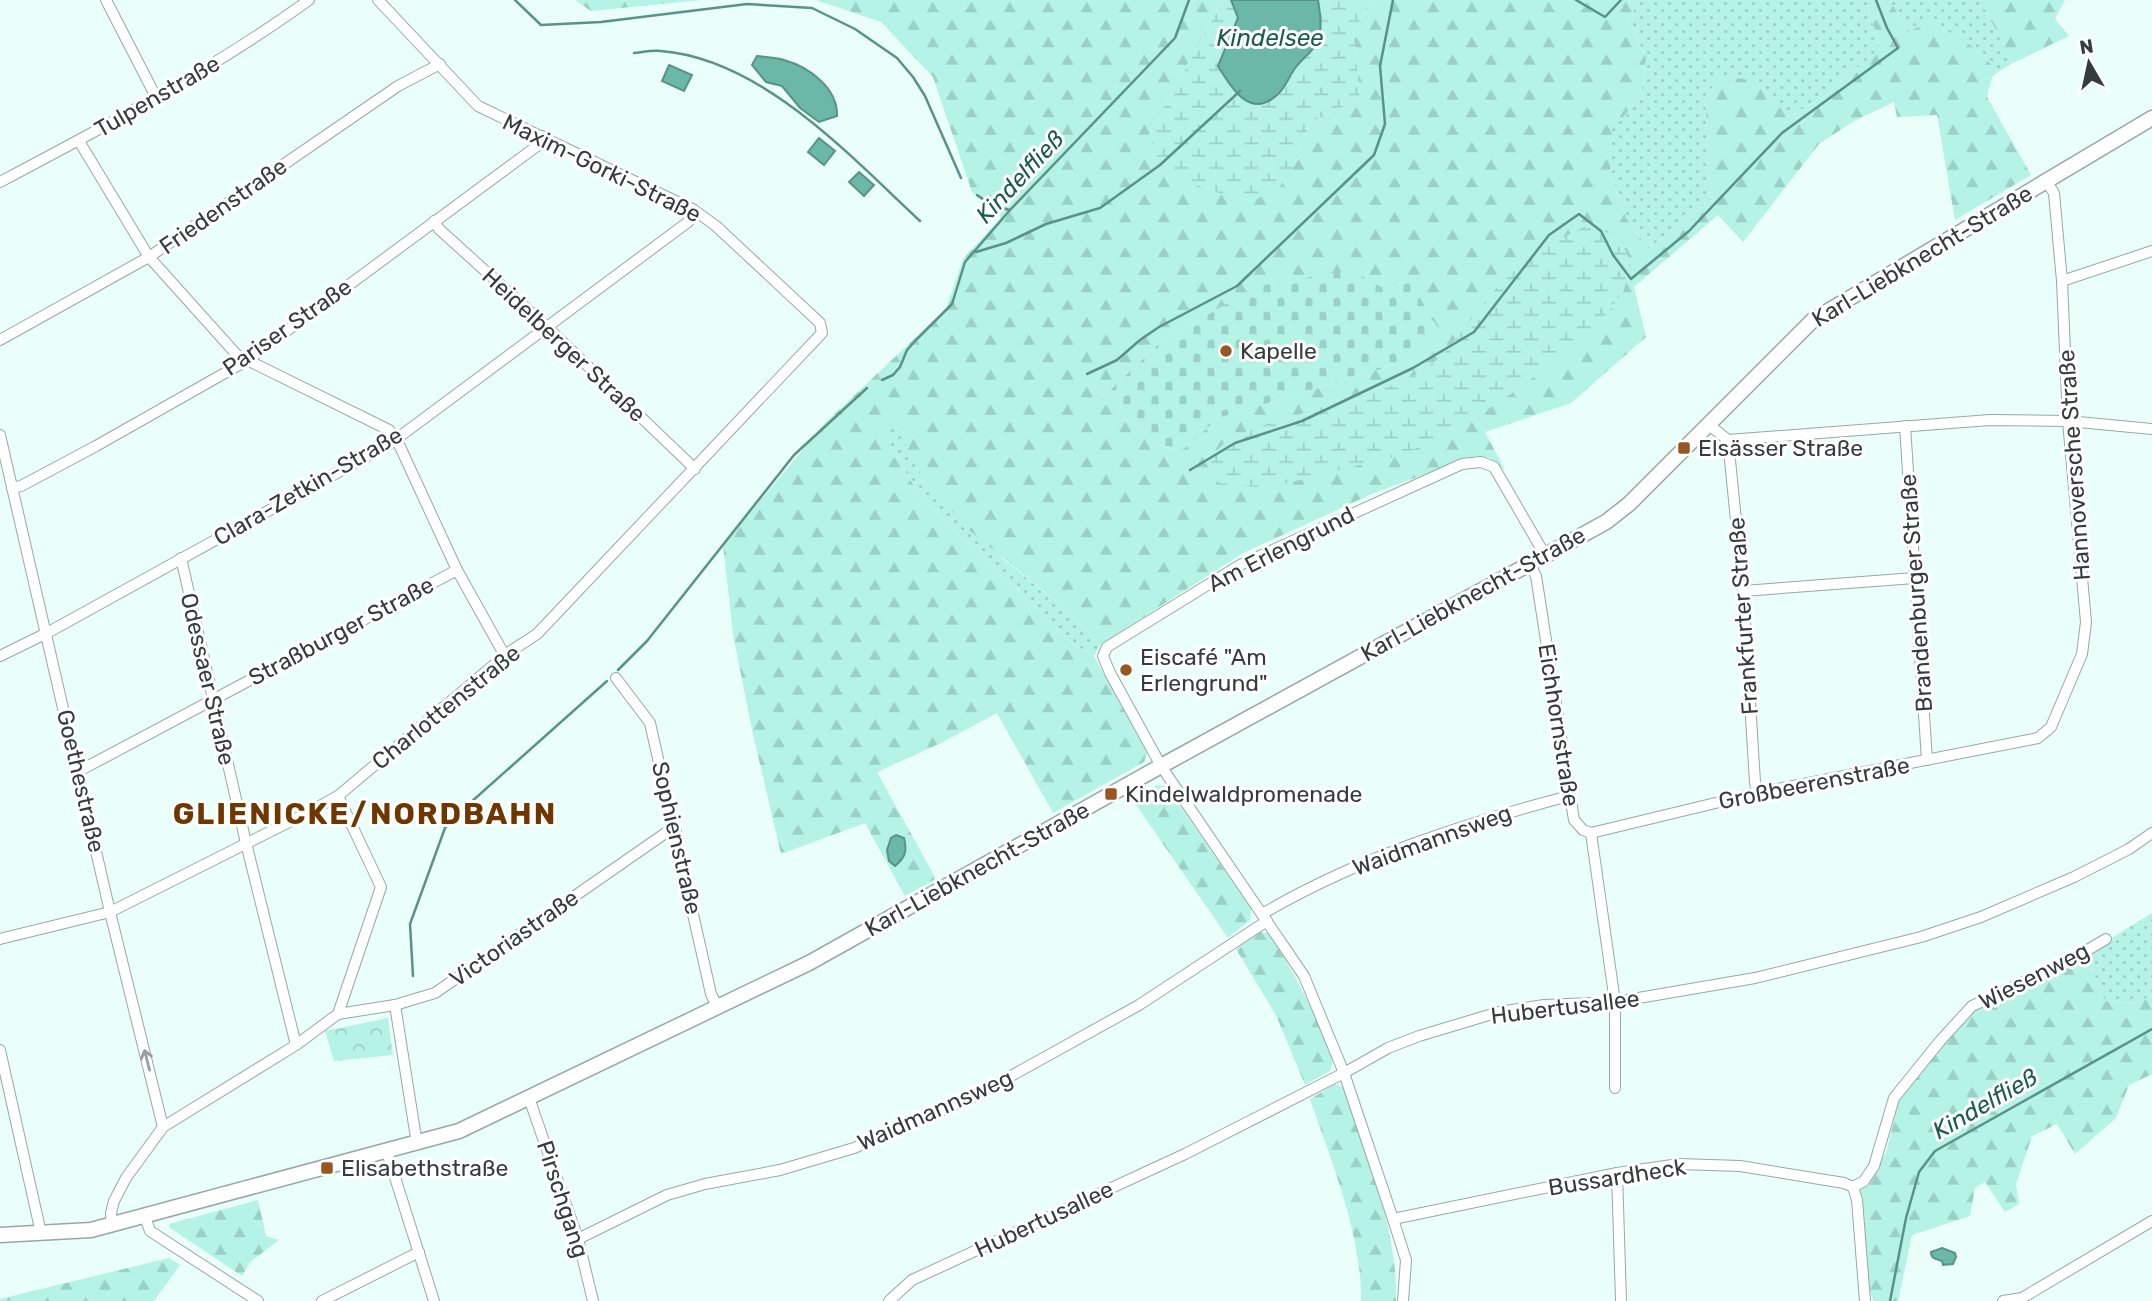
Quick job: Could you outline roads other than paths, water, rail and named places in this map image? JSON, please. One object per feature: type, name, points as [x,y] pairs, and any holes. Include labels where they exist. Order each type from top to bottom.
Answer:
[{"type":"street","points":[[106,0],[157,99]]},
{"type":"street","name":"Tulpenstraße","points":[[0,183],[157,99],[259,36],[309,0]]},
{"type":"street","name":"Maxim-Gorki-Straße","points":[[378,0],[478,106],[694,210],[716,226],[820,323],[822,336]]},
{"type":"street","name":"Friedenstraße","points":[[0,340],[149,257],[398,86],[440,64]]},
{"type":"street","name":"Karl-Liebknecht-Straße","points":[[0,1235],[79,1232],[112,1226],[459,1131],[810,963],[1618,514],[1813,320],[2152,118]]},
{"type":"street","name":"Pariser Straße","points":[[12,488],[21,486],[96,446],[247,360],[537,146],[542,136]]},
{"type":"street","points":[[79,141],[149,257],[237,355],[389,430],[396,438],[457,570],[505,656]]},
{"type":"street","name":"Hannoversche Straße","points":[[2038,738],[2051,727],[2082,654],[2086,622],[2068,421],[2062,281],[2054,193],[2046,181]]},
{"type":"street","name":"Clara-Zetkin-Straße","points":[[0,656],[47,633],[391,443],[688,222],[694,210]]},
{"type":"street","name":"Heidelberger Straße","points":[[434,221],[439,229],[546,326],[695,469]]},
{"type":"street","points":[[2062,281],[2152,250]]},
{"type":"street","name":"Charlottenstraße","points":[[0,939],[110,912],[338,796],[505,656],[537,635],[822,336]]},
{"type":"street","points":[[1708,424],[1728,440],[1990,420],[2068,421],[2152,429]]},
{"type":"street","name":"Brandenburger Straße","points":[[1905,426],[1927,760]]},
{"type":"street","name":"Goethestraße","points":[[0,435],[110,912],[163,1127]]},
{"type":"street","name":"Frankfurter Straße","points":[[1728,440],[1743,591],[1757,793]]},
{"type":"street","name":"Am Erlengrund","points":[[1161,766],[1104,661],[1104,651],[1240,565],[1462,464],[1480,462],[1494,467],[1545,555]]},
{"type":"street","name":"Odessaer Straße","points":[[181,558],[246,843],[296,1045]]},
{"type":"street","name":"Eichhornstraße","points":[[1529,563],[1536,576],[1574,820],[1583,830],[1591,832],[1615,1002],[1615,1088]]},
{"type":"street","name":"Straßburger Straße","points":[[79,771],[457,570]]},
{"type":"street","points":[[1743,591],[1915,578]]},
{"type":"street","name":"Sophienstraße","points":[[616,678],[650,723],[711,993],[718,1008]]},
{"type":"street","name":"Großbeerenstraße","points":[[1591,832],[1757,793],[2038,738]]},
{"type":"street","points":[[1161,766],[1304,976],[1344,1073],[1406,1260],[1403,1301]]},
{"type":"street","points":[[112,1226],[110,1213],[114,1201],[163,1127],[296,1045],[338,1014],[380,887],[338,796]]},
{"type":"street","name":"Waidmannsweg","points":[[578,1239],[667,1195],[705,1184],[780,1170],[854,1148],[975,1096],[1139,1005],[1305,889],[1390,851],[1488,817],[1569,796]]},
{"type":"street","name":"Victoriastraße","points":[[338,1014],[395,1004],[435,993],[656,840],[676,830]]},
{"type":"street","name":"Hubertusallee","points":[[889,1301],[912,1280],[1185,1154],[1388,1048],[1476,1018],[1544,1005],[1615,1002],[1755,978],[1922,937],[1982,917],[2074,877],[2129,849],[2152,833]]},
{"type":"street","name":"Wiesenweg","points":[[1853,1187],[1864,1181],[1874,1166],[1894,1098],[1972,1006],[2071,960],[2106,939]]},
{"type":"street","points":[[395,1004],[417,1144]]},
{"type":"street","points":[[0,1050],[41,1233]]},
{"type":"street","name":"Pirschgang","points":[[529,1098],[578,1239],[593,1301]]},
{"type":"street","points":[[387,1152],[434,1301]]},
{"type":"street","name":"Bussardheck","points":[[1393,1219],[1617,1173],[1679,1164],[1783,1172],[1853,1187]]},
{"type":"street","points":[[1617,1173],[1621,1301]]},
{"type":"street","points":[[1853,1187],[1857,1200],[1865,1301]]},
{"type":"street","points":[[145,1217],[150,1231],[258,1301]]},
{"type":"street","points":[[2003,1301],[2022,1300],[2152,1221]]},
{"type":"street","points":[[322,1301],[419,1252]]},
{"type":"water","name":"Kindelsee","points":[[1231,0],[1318,0],[1320,27],[1317,43],[1296,67],[1281,91],[1259,104],[1242,98],[1218,66],[1238,18]]},
{"type":"water","points":[[757,56],[781,59],[812,73],[833,96],[837,116],[819,122],[800,108],[782,86],[766,82],[752,65]]},
{"type":"water","points":[[669,65],[692,75],[684,91],[662,81]]},
{"type":"water","points":[[819,138],[835,151],[824,165],[808,152]]},
{"type":"water","points":[[859,172],[874,185],[864,196],[849,182]]},
{"type":"water","points":[[896,835],[904,838],[905,850],[895,866],[889,861],[887,850],[891,838]]},
{"type":"water","points":[[1942,1248],[1955,1253],[1953,1264],[1943,1265],[1942,1261],[1932,1256],[1931,1252]]},
{"type":"waterway","name":"Kindelfließ","points":[[515,0],[541,25],[601,22],[747,4],[812,8],[855,29],[897,58],[925,96],[961,178]]},
{"type":"waterway","name":"Kindelfließ","points":[[882,380],[893,375],[900,367],[907,350],[952,304],[965,262],[1010,210],[1175,38],[1189,0]]},
{"type":"waterway","points":[[1087,374],[1117,360],[1159,327],[1237,286],[1374,155],[1385,124],[1380,66],[1393,0]]},
{"type":"waterway","points":[[1576,0],[1605,17],[1621,0]]},
{"type":"waterway","points":[[1190,470],[1235,443],[1302,421],[1413,368],[1474,332],[1549,235],[1579,214],[1601,231],[1613,255],[1631,279],[1689,231],[1782,133],[1898,48],[1876,0]]},
{"type":"waterway","name":"Kindelfließ","points":[[634,53],[658,51],[698,58],[734,72],[769,91],[834,141],[920,221]]},
{"type":"waterway","points":[[976,252],[1006,243],[1046,224],[1100,208],[1160,165],[1240,91]]},
{"type":"waterway","points":[[977,195],[993,206],[1010,210]]},
{"type":"waterway","points":[[618,670],[647,641],[794,455],[867,388]]},
{"type":"waterway","points":[[413,976],[410,924],[445,828],[607,681]]},
{"type":"waterway","name":"Kindelfließ","points":[[1890,1301],[1906,1218],[1919,1172],[1935,1151],[2152,1029]]},
{"type":"place","name":"Kapelle","points":[[1226,351]]},
{"type":"place","name":"Elsässer Straße","points":[[1684,448]]},
{"type":"place","name":"Eiscafé \"Am Erlengrund\"","points":[[1126,670]]},
{"type":"place","name":"Kindelwaldpromenade","points":[[1111,794]]},
{"type":"place","name":"Elisabethstraße","points":[[327,1168]]},
{"type":"district","name":"GLIENICKE/NORDBAHN","points":[[365,814]]}]
